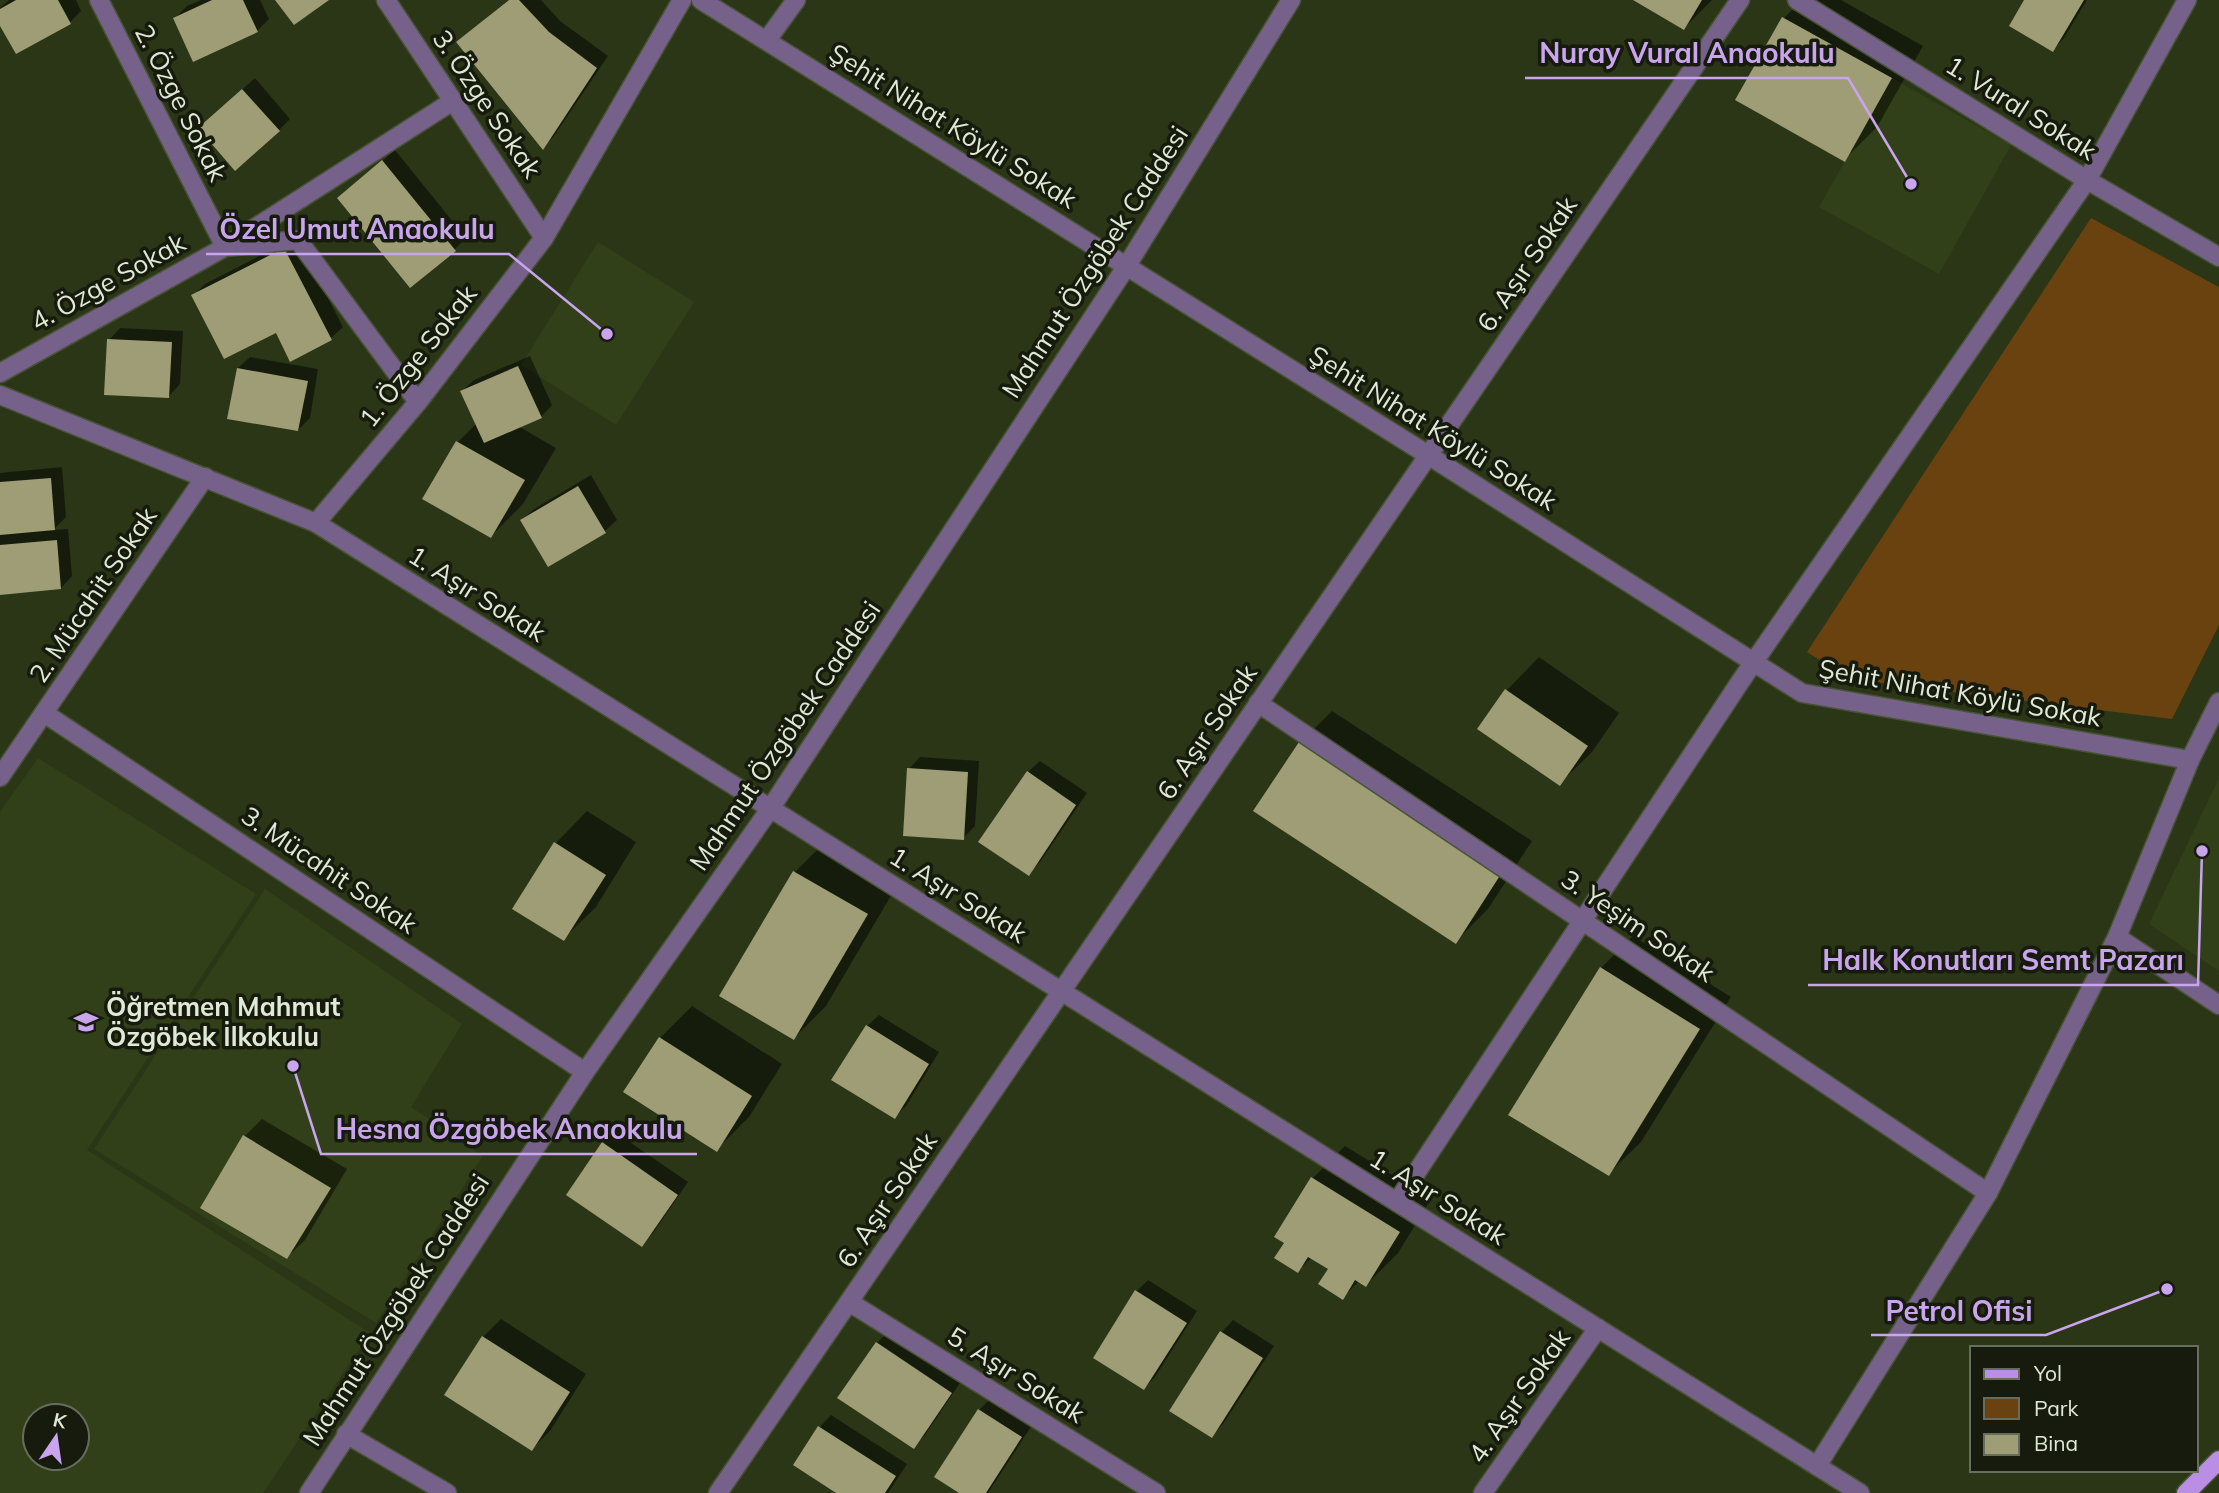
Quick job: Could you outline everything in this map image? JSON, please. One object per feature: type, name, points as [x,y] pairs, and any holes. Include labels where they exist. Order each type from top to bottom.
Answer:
[{"type":"main road","points":[[2186,1493],[2219,1460]]},
{"type":"street","name":"2. Özge Sokak","points":[[99,0],[225,247]]},
{"type":"street","name":"3. Özge Sokak","points":[[386,0],[544,238]]},
{"type":"street","name":"1. Özge Sokak","points":[[316,523],[418,402],[544,238],[682,0]]},
{"type":"street","name":"Şehit Nihat Köylü Sokak","points":[[701,0],[1428,455],[1802,693],[2190,760]]},
{"type":"street","points":[[767,40],[796,0]]},
{"type":"street","name":"Mahmut Özgöbek Caddesi","points":[[309,1493],[585,1072],[770,809],[1126,267],[1291,0]]},
{"type":"street","name":"6. Aşır Sokak","points":[[718,1493],[1740,0]]},
{"type":"street","name":"1. Vural Sokak","points":[[1797,0],[2087,180],[2219,257]]},
{"type":"street","points":[[1397,1202],[1754,662],[2087,180],[2186,0]]},
{"type":"street","name":"4. Özge Sokak","points":[[0,373],[225,247],[453,101]]},
{"type":"street","points":[[225,247],[298,240],[418,402]]},
{"type":"street","name":"1. Aşır Sokak","points":[[0,395],[316,523],[1860,1493]]},
{"type":"street","name":"2. Mücahit Sokak","points":[[0,776],[205,477]]},
{"type":"street","points":[[1817,1466],[1988,1193],[2118,937],[2190,760],[2219,702]]},
{"type":"street","name":"3. Yeşim Sokak","points":[[1258,704],[1988,1193]]},
{"type":"street","name":"3. Mücahit Sokak","points":[[44,713],[585,1072]]},
{"type":"street","points":[[2118,937],[2219,1005]]},
{"type":"street","name":"5. Aşır Sokak","points":[[849,1302],[1156,1493]]},
{"type":"street","name":"4. Aşır Sokak","points":[[1483,1493],[1598,1328]]},
{"type":"street","points":[[346,1434],[447,1493]]},
{"type":"shaded area","points":[[1892,78],[2011,145],[1939,274],[1819,207]]},
{"type":"shaded area","points":[[598,242],[694,302],[616,425],[521,365]]},
{"type":"shaded area","name":"Öğretmen Mahmut Özgöbek İlkokulu","points":[[38,758],[256,894],[87,1150],[370,1333],[263,1493],[0,1493],[0,812]]},
{"type":"shaded area","points":[[2219,778],[2219,971],[2149,924]]},
{"type":"shaded area","points":[[265,889],[462,1024],[411,1107],[483,1156],[376,1323],[94,1149]]},
{"type":"green space","points":[[2091,218],[2219,287],[2219,625],[2172,719],[1849,679],[1807,652]]},
{"type":"building","points":[[16,0],[58,0],[71,24],[16,54],[0,26],[0,9]]},
{"type":"building","points":[[212,0],[243,0],[258,32],[193,62],[173,18]]},
{"type":"building","points":[[275,0],[329,0],[294,25]]},
{"type":"building","points":[[509,0],[519,0],[549,32],[597,68],[543,150],[456,42]]},
{"type":"building","points":[[1633,0],[1702,0],[1684,30]]},
{"type":"building","points":[[2024,0],[2084,0],[2053,52],[2009,26]]},
{"type":"building","points":[[1782,17],[1892,78],[1845,162],[1735,100]]},
{"type":"building","points":[[242,89],[280,131],[235,171],[198,128]]},
{"type":"building","points":[[382,160],[456,251],[410,288],[337,198]]},
{"type":"building","points":[[284,248],[332,340],[290,362],[276,333],[224,359],[191,295]]},
{"type":"building","points":[[107,339],[172,342],[169,398],[104,395]]},
{"type":"building","points":[[518,366],[542,418],[484,443],[460,391]]},
{"type":"building","points":[[237,368],[308,381],[298,431],[227,419]]},
{"type":"building","points":[[456,441],[525,480],[491,538],[422,499]]},
{"type":"building","points":[[51,478],[55,530],[0,535],[0,482]]},
{"type":"building","points":[[578,486],[606,533],[548,567],[520,520]]},
{"type":"building","points":[[57,540],[61,589],[0,595],[0,545]]},
{"type":"building","points":[[1505,689],[1588,746],[1560,786],[1477,729]]},
{"type":"building","points":[[1299,742],[1501,874],[1456,944],[1253,811]]},
{"type":"building","points":[[907,768],[968,772],[964,840],[903,836]]},
{"type":"building","points":[[1027,771],[1076,805],[1029,876],[978,842]]},
{"type":"building","points":[[554,842],[606,875],[564,941],[512,909]]},
{"type":"building","points":[[793,871],[868,914],[794,1040],[719,996]]},
{"type":"building","points":[[1600,967],[1700,1029],[1609,1176],[1508,1115]]},
{"type":"building","points":[[866,1025],[929,1064],[895,1119],[831,1080]]},
{"type":"building","points":[[659,1037],[752,1096],[717,1152],[623,1092]]},
{"type":"building","points":[[243,1135],[331,1188],[287,1259],[200,1208]]},
{"type":"building","points":[[602,1142],[678,1195],[642,1247],[566,1195]]},
{"type":"building","points":[[1311,1177],[1400,1232],[1366,1287],[1355,1280],[1343,1300],[1318,1284],[1328,1269],[1308,1257],[1298,1273],[1274,1258],[1284,1243],[1274,1237]]},
{"type":"building","points":[[1135,1290],[1187,1323],[1144,1390],[1093,1358]]},
{"type":"building","points":[[1220,1331],[1263,1358],[1212,1438],[1169,1411]]},
{"type":"building","points":[[482,1336],[570,1392],[532,1451],[444,1395]]},
{"type":"building","points":[[876,1342],[952,1393],[914,1449],[837,1398]]},
{"type":"building","points":[[978,1409],[1022,1437],[986,1493],[959,1493],[934,1477]]},
{"type":"building","points":[[818,1426],[896,1476],[885,1493],[836,1493],[793,1465]]},
{"type":"place","name":"Nuray Vural Anaokulu","points":[[1911,184]]},
{"type":"place","name":"Özel Umut Anaokulu","points":[[607,334]]},
{"type":"place","name":"Halk Konutları Semt Pazarı","points":[[2202,851]]},
{"type":"place","name":"Öğretmen Mahmut Özgöbek İlkokulu","points":[[86,1022]]},
{"type":"place","name":"Hesna Özgöbek Anaokulu","points":[[293,1066]]},
{"type":"place","name":"Petrol Ofisi","points":[[2167,1289]]}]
